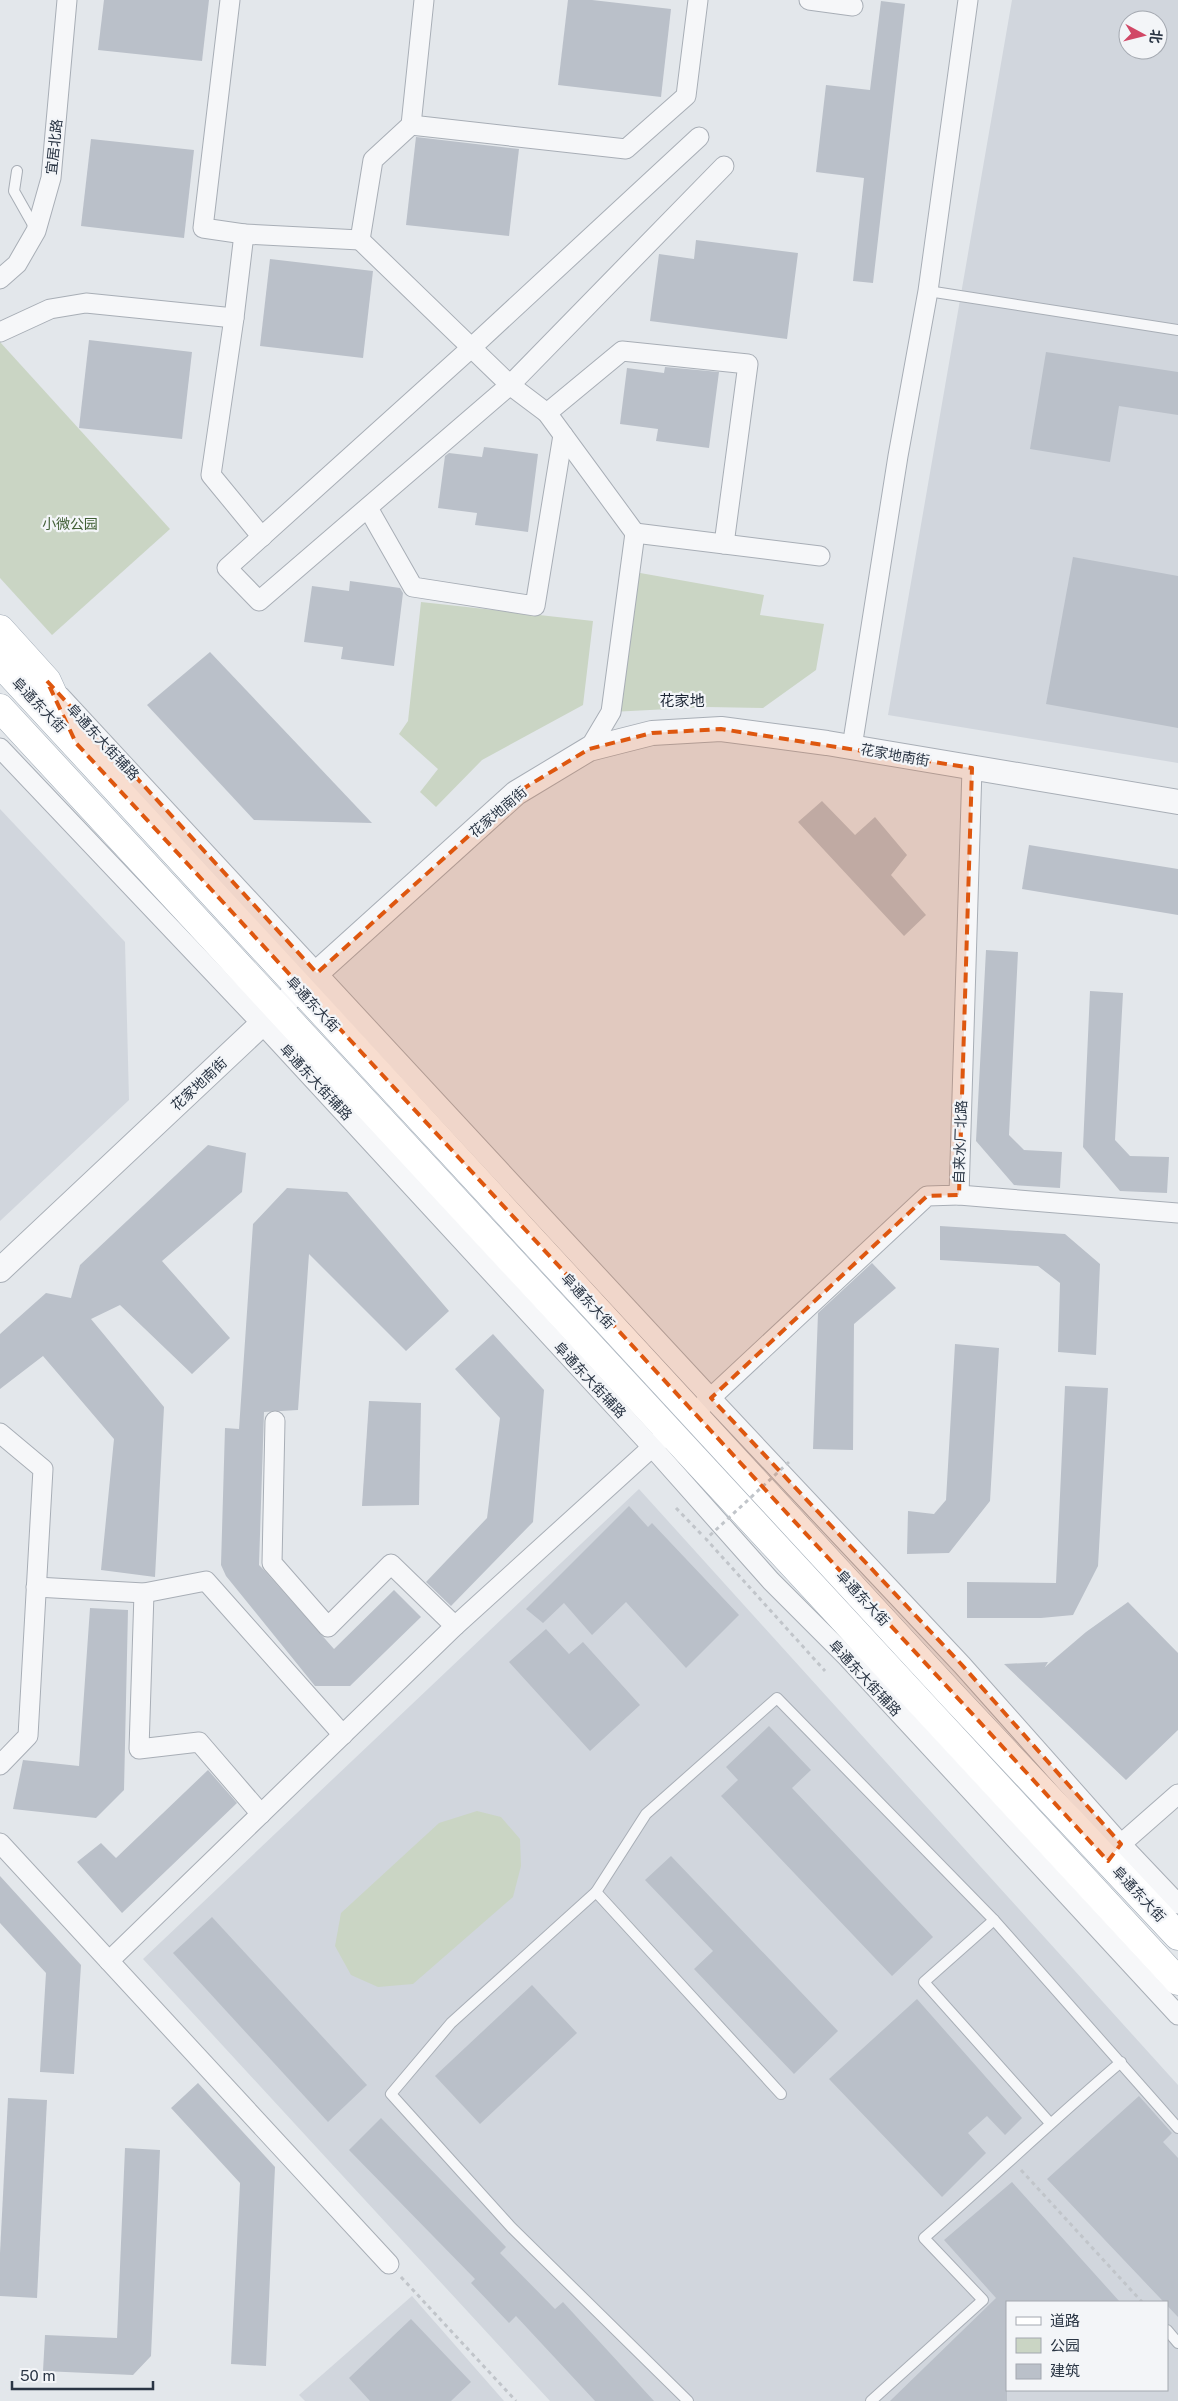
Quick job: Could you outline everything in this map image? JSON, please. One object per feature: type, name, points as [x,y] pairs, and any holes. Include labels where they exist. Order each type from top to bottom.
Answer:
[{"type":"main road","points":[[0,629],[47,681],[76,743]]},
{"type":"main road","name":"阜通东大街","points":[[0,663],[308,981],[702,1406],[1115,1853],[1178,1936]]},
{"type":"main road","name":"阜通东大街","points":[[0,708],[270,1017],[661,1439],[1178,1981]]},
{"type":"street","name":"宜居北路","points":[[0,279],[18,264],[36,231],[51,178],[68,0]]},
{"type":"street","points":[[230,0],[204,228],[244,234],[360,240],[510,385],[547,413],[635,533],[611,712],[589,749]]},
{"type":"street","points":[[360,240],[373,160],[411,125],[424,0]]},
{"type":"street","points":[[411,125],[626,150],[686,96],[698,0]]},
{"type":"street","points":[[809,0],[853,6]]},
{"type":"street","points":[[852,748],[898,456],[928,291],[968,0]]},
{"type":"street","points":[[699,138],[472,348],[227,568],[258,601],[510,385],[724,166]]},
{"type":"street","points":[[244,234],[211,475],[262,537]]},
{"type":"street","points":[[0,332],[50,309],[86,303],[234,318]]},
{"type":"street","points":[[547,413],[622,351],[748,364],[724,544]]},
{"type":"street","points":[[368,508],[413,587],[535,606],[563,435]]},
{"type":"street","points":[[635,533],[820,556]]},
{"type":"street","name":"阜通东大街辅路","points":[[47,681],[308,981]]},
{"type":"street","name":"花家地南街","points":[[0,1270],[308,981],[516,793],[589,749],[652,733],[721,729],[852,748],[1178,802]]},
{"type":"street","points":[[0,748],[270,1017]]},
{"type":"street","name":"自来水厂北路","points":[[702,1406],[927,1196],[959,1194],[972,768]]},
{"type":"street","points":[[959,1194],[1178,1213]]},
{"type":"street","points":[[275,1421],[272,1563],[278,1570],[328,1626],[391,1564],[455,1626]]},
{"type":"street","points":[[0,1433],[43,1468],[28,1736],[2,1758]]},
{"type":"street","points":[[109,1962],[455,1626],[661,1439]]},
{"type":"street","name":"阜通东大街辅路","points":[[661,1439],[771,1581],[847,1657],[1178,2015]]},
{"type":"street","points":[[36,1587],[144,1593],[206,1581],[343,1735]]},
{"type":"street","points":[[144,1593],[139,1749],[199,1742],[261,1814]]},
{"type":"street","points":[[1178,1794],[1115,1853],[1178,1904]]},
{"type":"street","points":[[0,1844],[389,2264]]},
{"type":"lane","points":[[17,171],[14,191],[36,231]]},
{"type":"lane","points":[[928,291],[1178,330]]},
{"type":"lane","points":[[688,2401],[511,2227],[391,2094],[451,2023],[596,1892],[646,1814],[778,1698],[994,1920],[1178,2128]]},
{"type":"lane","points":[[596,1892],[781,2094]]},
{"type":"lane","points":[[994,1920],[924,1982],[1050,2123]]},
{"type":"lane","points":[[871,2401],[984,2300],[924,2238],[1120,2062]]},
{"type":"lane","points":[[1168,2331],[1178,2343]]},
{"type":"path","points":[[706,1539],[789,1462]]},
{"type":"path","points":[[676,1508],[825,1671]]},
{"type":"path","points":[[1012,2160],[1141,2301]]},
{"type":"path","points":[[389,2264],[516,2401]]},
{"type":"highlighted area","points":[[47,681],[317,973],[516,793],[589,749],[652,733],[721,729],[972,768],[959,1195],[927,1196],[711,1398],[962,1665],[1121,1844],[1108,1861],[76,743]]},
{"type":"shaded area","points":[[1012,0],[1178,0],[1178,763],[888,715]]},
{"type":"shaded area","points":[[0,809],[125,942],[129,1100],[0,1221]]},
{"type":"shaded area","points":[[639,1489],[1178,2085],[1178,2401],[550,2401],[143,1959]]},
{"type":"shaded area","points":[[412,2296],[504,2401],[305,2401],[299,2395]]},
{"type":"green space","name":"小微公园","points":[[0,342],[170,529],[52,635],[0,578]]},
{"type":"green space","points":[[629,571],[764,595],[760,615],[824,624],[816,670],[763,708],[708,707],[611,712]]},
{"type":"green space","points":[[421,602],[593,621],[583,705],[482,760],[436,807],[420,792],[438,769],[399,734],[408,721]]},
{"type":"green space","points":[[477,1811],[501,1817],[520,1839],[521,1866],[513,1897],[413,1984],[378,1987],[351,1975],[335,1946],[341,1913],[439,1823]]},
{"type":"building","points":[[104,0],[209,0],[202,61],[98,50]]},
{"type":"building","points":[[568,0],[592,0],[671,9],[661,97],[558,85]]},
{"type":"building","points":[[881,1],[905,4],[873,283],[853,281],[864,178],[816,172],[826,85],[870,90]]},
{"type":"building","points":[[416,137],[519,149],[509,236],[406,225]]},
{"type":"building","points":[[91,139],[194,150],[184,238],[81,226]]},
{"type":"building","points":[[696,240],[798,253],[787,339],[650,321],[659,254],[694,259]]},
{"type":"building","points":[[270,259],[373,271],[363,358],[260,346]]},
{"type":"building","points":[[89,340],[192,352],[182,439],[79,428]]},
{"type":"building","points":[[1046,352],[1178,372],[1178,415],[1119,406],[1110,462],[1030,449]]},
{"type":"building","points":[[665,367],[719,372],[709,448],[656,441],[658,429],[620,424],[627,368],[664,373]]},
{"type":"building","points":[[484,447],[538,454],[528,532],[475,525],[477,513],[438,508],[445,456],[449,453],[482,457]]},
{"type":"building","points":[[1073,557],[1178,576],[1178,728],[1046,704]]},
{"type":"building","points":[[350,581],[400,588],[403,593],[394,666],[341,659],[343,647],[304,642],[312,586],[349,591]]},
{"type":"building","points":[[210,652],[372,823],[254,820],[147,705]]},
{"type":"building","points":[[822,801],[855,835],[875,817],[907,855],[891,875],[926,915],[904,936],[798,822]]},
{"type":"building","points":[[1029,845],[1178,869],[1178,915],[1022,889]]},
{"type":"building","points":[[986,950],[1018,952],[1009,1135],[1024,1150],[1062,1152],[1060,1188],[1014,1185],[976,1141]]},
{"type":"building","points":[[1090,991],[1123,993],[1115,1140],[1130,1156],[1169,1157],[1167,1193],[1120,1191],[1083,1147]]},
{"type":"building","points":[[208,1145],[246,1153],[242,1192],[162,1261],[230,1338],[192,1374],[120,1305],[91,1319],[164,1407],[155,1577],[101,1570],[114,1439],[43,1356],[0,1389],[0,1334],[46,1293],[71,1298],[80,1265]]},
{"type":"building","points":[[287,1188],[347,1192],[449,1311],[406,1351],[309,1254],[298,1410],[264,1412],[259,1565],[334,1649],[394,1590],[421,1617],[350,1686],[315,1686],[226,1576],[221,1565],[225,1428],[239,1429],[253,1224]]},
{"type":"building","points":[[940,1226],[1065,1234],[1100,1264],[1096,1355],[1058,1352],[1060,1283],[1038,1266],[940,1260]]},
{"type":"building","points":[[872,1263],[896,1288],[854,1324],[853,1450],[813,1449],[818,1313]]},
{"type":"building","points":[[493,1334],[544,1390],[533,1522],[451,1606],[426,1582],[487,1518],[500,1418],[455,1369]]},
{"type":"building","points":[[955,1344],[999,1348],[990,1501],[949,1553],[907,1554],[908,1511],[934,1514],[946,1500]]},
{"type":"building","points":[[1065,1386],[1108,1388],[1098,1566],[1073,1615],[1041,1618],[967,1618],[967,1582],[1056,1583]]},
{"type":"building","points":[[369,1401],[421,1403],[419,1505],[362,1506]]},
{"type":"building","points":[[629,1506],[648,1527],[652,1523],[739,1615],[686,1668],[626,1602],[592,1635],[564,1603],[543,1623],[526,1609]]},
{"type":"building","points":[[1128,1602],[1178,1653],[1178,1730],[1126,1780],[1004,1664],[1048,1662],[1045,1667],[1086,1632]]},
{"type":"building","points":[[90,1608],[128,1610],[124,1790],[96,1818],[13,1809],[23,1760],[79,1766]]},
{"type":"building","points":[[546,1629],[569,1654],[583,1642],[640,1705],[590,1751],[509,1662]]},
{"type":"building","points":[[769,1726],[811,1770],[792,1788],[933,1937],[892,1976],[721,1796],[738,1780],[726,1767]]},
{"type":"building","points":[[208,1770],[237,1803],[122,1913],[77,1862],[101,1843],[116,1858]]},
{"type":"building","points":[[671,1856],[838,2031],[794,2074],[694,1969],[713,1951],[645,1880]]},
{"type":"building","points":[[0,1876],[81,1965],[74,2074],[40,2072],[46,1973],[0,1923]]},
{"type":"building","points":[[212,1917],[367,2085],[328,2122],[173,1953]]},
{"type":"building","points":[[532,1985],[577,2033],[480,2124],[435,2076]]},
{"type":"building","points":[[917,1999],[1022,2118],[1005,2135],[987,2116],[968,2133],[986,2153],[942,2197],[829,2079]]},
{"type":"building","points":[[198,2083],[275,2167],[266,2366],[231,2364],[240,2183],[171,2108]]},
{"type":"building","points":[[1139,2096],[1172,2133],[1163,2142],[1178,2158],[1178,2317],[1168,2306],[1168,2301],[1163,2301],[1047,2179]]},
{"type":"building","points":[[8,2098],[47,2100],[37,2298],[0,2296],[0,2253]]},
{"type":"building","points":[[381,2118],[506,2247],[500,2253],[555,2309],[563,2302],[654,2401],[595,2401],[516,2316],[509,2323],[471,2283],[475,2279],[349,2150]]},
{"type":"building","points":[[125,2148],[160,2150],[151,2356],[133,2375],[43,2371],[45,2335],[117,2338]]},
{"type":"building","points":[[1012,2182],[1119,2301],[1006,2301],[1007,2401],[890,2401],[996,2298],[944,2240]]},
{"type":"building","points":[[411,2319],[471,2382],[451,2401],[370,2401],[349,2378]]},
{"type":"district","name":"花家地","points":[[682,700]]}]
